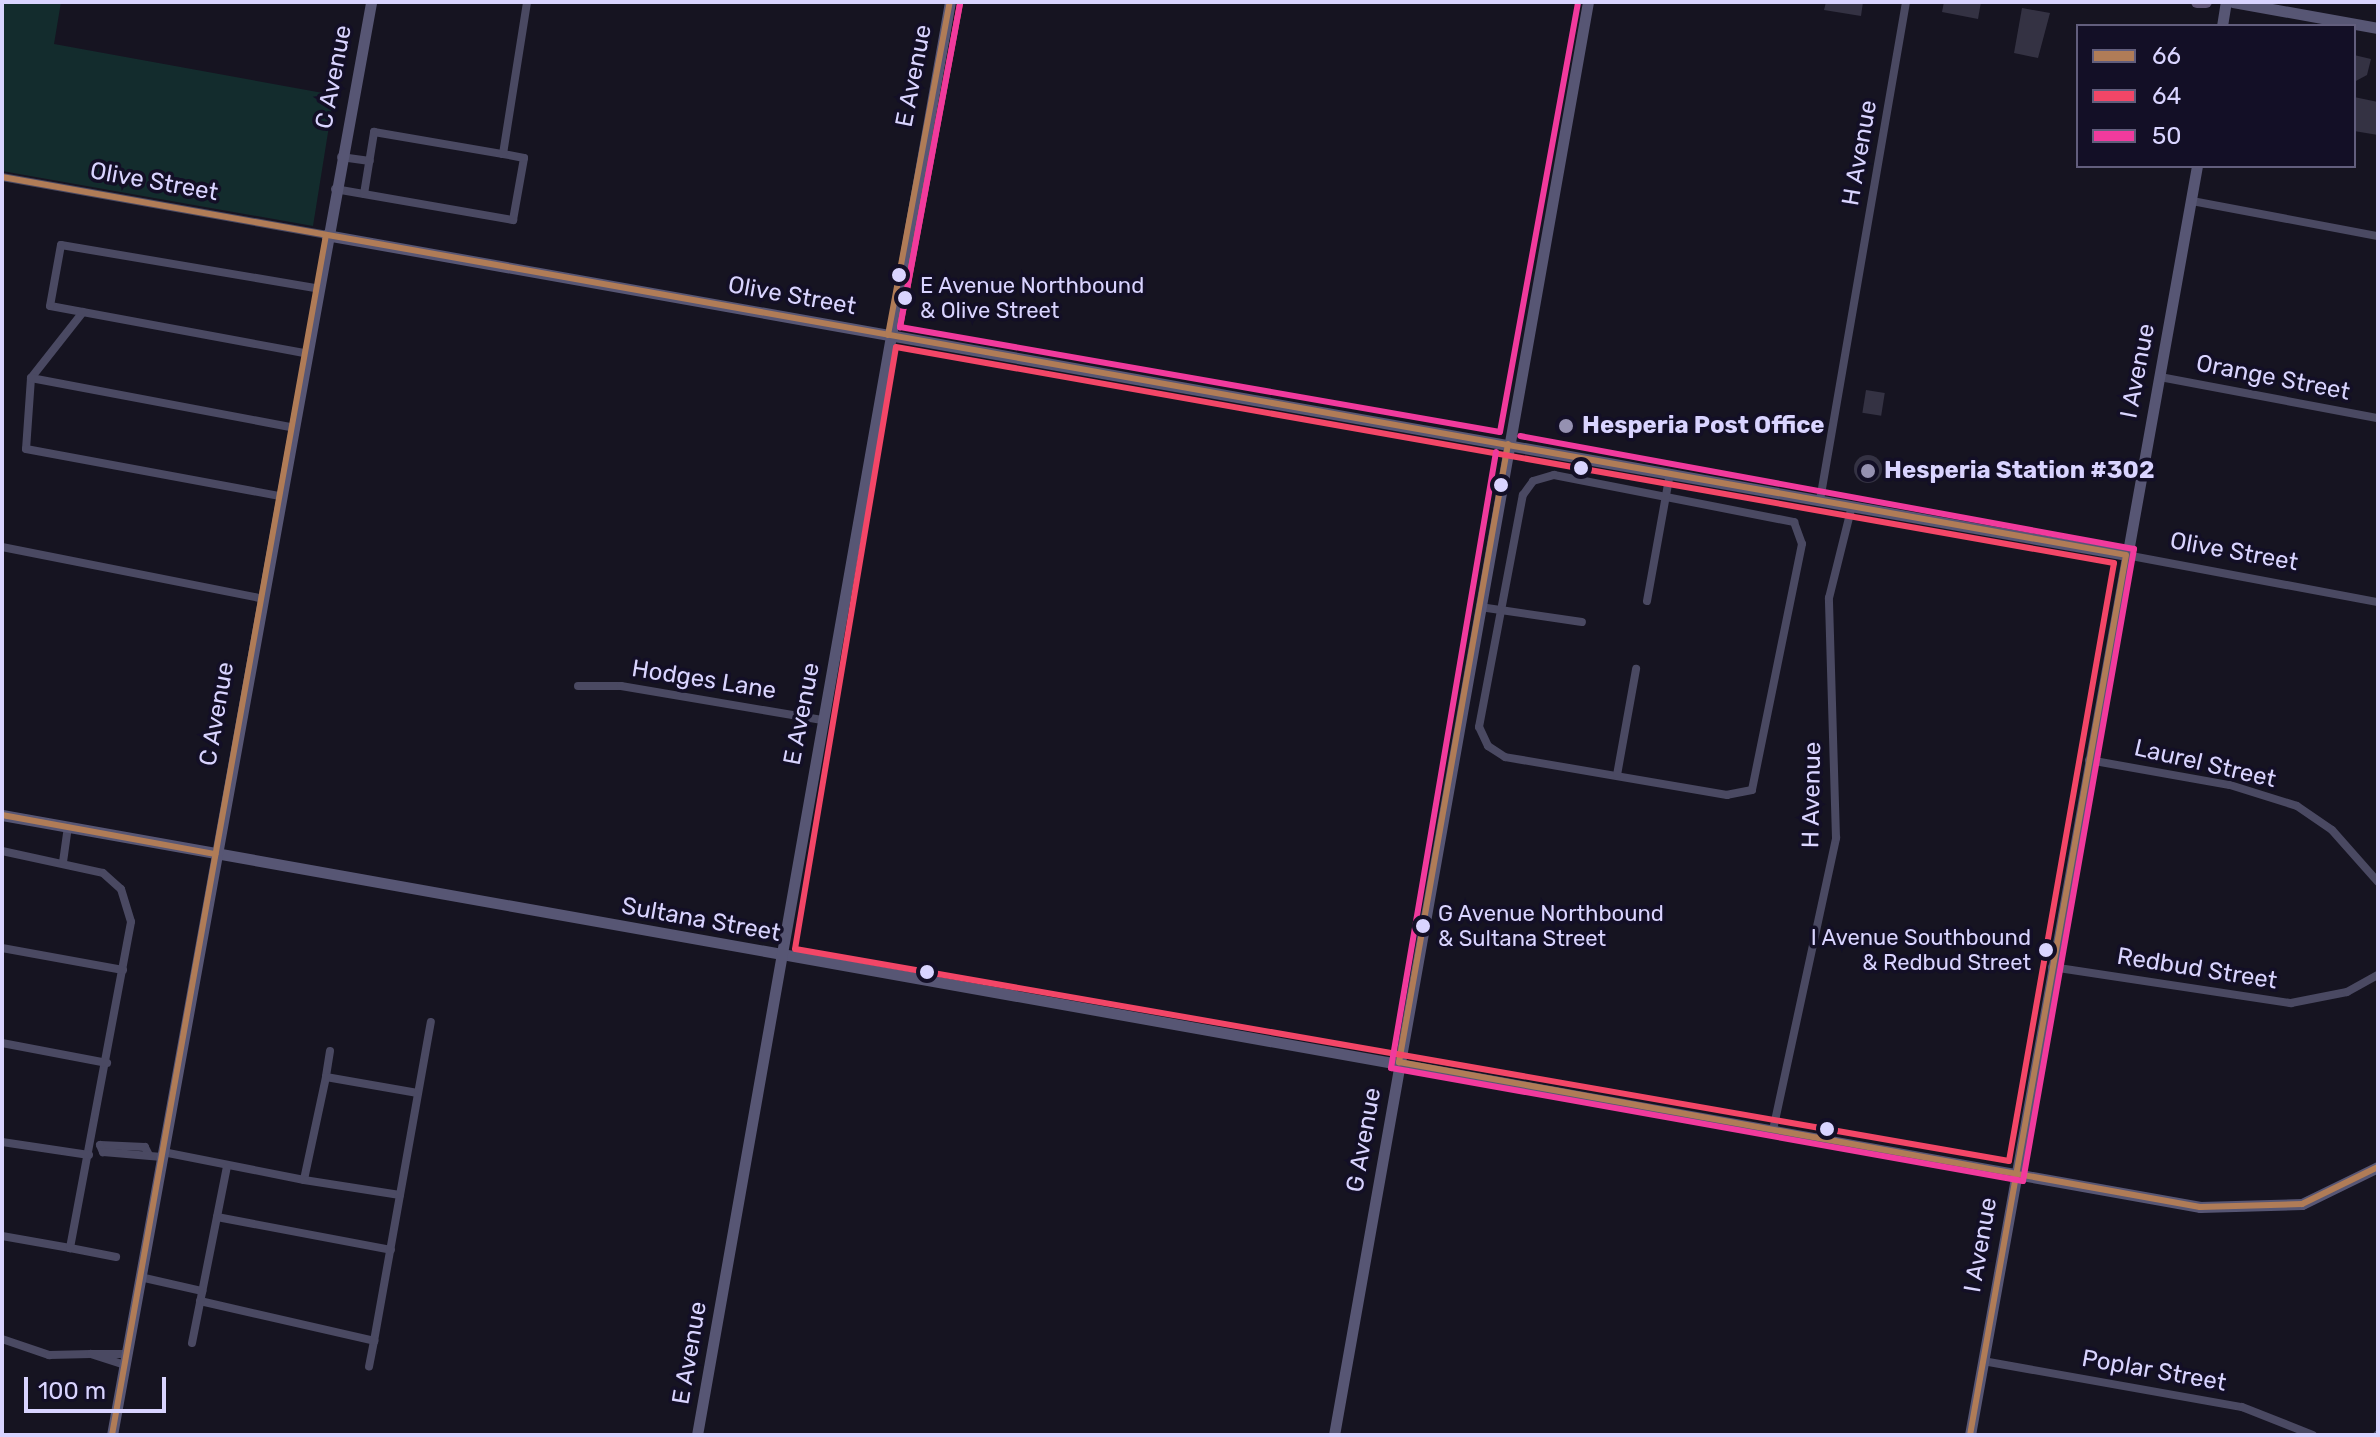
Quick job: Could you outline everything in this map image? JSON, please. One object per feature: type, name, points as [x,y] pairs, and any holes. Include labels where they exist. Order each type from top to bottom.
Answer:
[{"type":"main road","points":[[2197,2],[2206,2]]},
{"type":"street","name":"C Avenue","points":[[112,1435],[304,353],[371,2]]},
{"type":"street","points":[[503,154],[527,2]]},
{"type":"street","name":"E Avenue","points":[[697,1435],[783,957],[888,335],[950,2]]},
{"type":"street","name":"G Avenue","points":[[1334,1435],[1588,2]]},
{"type":"street","name":"H Avenue","points":[[1820,500],[1906,2]]},
{"type":"street","points":[[2222,24],[2226,2]]},
{"type":"street","points":[[2233,2],[2356,24]]},
{"type":"street","points":[[2356,24],[2378,28]]},
{"type":"street","points":[[335,189],[513,220],[524,158],[374,132],[364,194]]},
{"type":"street","points":[[341,157],[370,161]]},
{"type":"street","name":"I Avenue","points":[[1970,1435],[2197,168]]},
{"type":"street","name":"Olive Street","points":[[2,177],[2378,602]]},
{"type":"street","points":[[2192,201],[2378,236]]},
{"type":"street","points":[[304,353],[50,306],[61,245],[316,288]]},
{"type":"street","points":[[83,312],[31,378],[26,449],[279,496]]},
{"type":"street","name":"Orange Street","points":[[2160,377],[2378,418]]},
{"type":"street","points":[[31,378],[291,427]]},
{"type":"street","points":[[1647,601],[1670,473]]},
{"type":"street","points":[[1554,475],[1783,515],[1800,533],[1800,559],[1752,790],[1727,795],[1505,757],[1488,746],[1479,727],[1500,611],[1523,495],[1533,481],[1554,475]]},
{"type":"street","name":"H Avenue","points":[[1773,1130],[1836,838],[1829,598],[1852,506]]},
{"type":"street","points":[[2,547],[260,598]]},
{"type":"street","points":[[1480,607],[1582,622]]},
{"type":"street","points":[[1617,775],[1636,669]]},
{"type":"street","name":"Hodges Lane","points":[[578,686],[621,686],[822,720]]},
{"type":"street","name":"Laurel Street","points":[[2089,760],[2230,785],[2297,806],[2332,830],[2378,882]]},
{"type":"street","name":"Sultana Street","points":[[2,815],[783,957],[2248,1211],[2327,1196],[2378,1167]]},
{"type":"street","points":[[63,859],[68,827]]},
{"type":"street","points":[[2,851],[63,859],[94,868],[121,889],[131,922],[96,1145],[89,1155],[70,1248]]},
{"type":"street","points":[[2,948],[123,970]]},
{"type":"street","name":"Redbud Street","points":[[2052,967],[2291,1003],[2347,992],[2378,975]]},
{"type":"street","points":[[369,1367],[431,1022]]},
{"type":"street","points":[[2,1043],[107,1063]]},
{"type":"street","points":[[304,1180],[330,1051]]},
{"type":"street","points":[[326,1077],[418,1093]]},
{"type":"street","points":[[2,1142],[89,1155]]},
{"type":"street","points":[[96,1145],[145,1147],[149,1155],[162,1154],[400,1195]]},
{"type":"street","points":[[192,1343],[227,1167]]},
{"type":"street","points":[[217,1217],[391,1250]]},
{"type":"street","points":[[2,1236],[116,1257]]},
{"type":"street","points":[[140,1277],[374,1341]]},
{"type":"street","points":[[2,1339],[49,1355],[91,1354],[126,1360]]},
{"type":"street","name":"Poplar Street","points":[[1983,1361],[2242,1407],[2313,1435]]},
{"type":"green space","points":[[2,2],[61,2],[54,44],[334,95],[313,226],[2,171]]},
{"type":"building","points":[[1826,2],[1863,2],[1861,16],[1824,10]]},
{"type":"building","points":[[1944,2],[1981,2],[1978,19],[1942,12]]},
{"type":"building","points":[[2022,8],[2050,13],[2038,58],[2014,53]]},
{"type":"building","points":[[2356,55],[2371,59],[2367,75],[2356,81]]},
{"type":"building","points":[[2356,97],[2378,102],[2378,135],[2356,131]]},
{"type":"building","points":[[1866,390],[1885,393],[1881,416],[1862,413]]},
{"type":"building","name":"Hesperia Station #302","points":[[1868,455],[1878,459],[1882,469],[1878,479],[1868,483],[1858,479],[1854,469],[1858,459]]},
{"type":"transit line","name":"66","points":[[888,335],[950,2]]},
{"type":"transit line","name":"50","points":[[960,4],[900,327],[1500,432],[1578,2]]},
{"type":"transit line","name":"64","points":[[900,327],[960,4]]},
{"type":"transit line","name":"66","points":[[2,177],[2126,555],[1970,1435]]},
{"type":"transit line","name":"66","points":[[112,1435],[326,235]]},
{"type":"transit line","name":"64","points":[[896,347],[2114,563],[2009,1161],[795,949],[896,347]]},
{"type":"transit line","name":"50","points":[[1496,452],[1391,1068],[2023,1181],[2134,549],[1520,436]]},
{"type":"transit line","name":"66","points":[[1508,444],[1399,1062],[2200,1207],[2302,1204],[2378,1167]]},
{"type":"transit line","name":"66","points":[[2,815],[215,854]]},
{"type":"place","name":"E Avenue Northbound & Olive Street","points":[[905,298]]},
{"type":"place","name":"Hesperia Post Office","points":[[1566,426]]},
{"type":"place","name":"Hesperia Station #302","points":[[1868,471]]},
{"type":"place","name":"G Avenue Northbound & Sultana Street","points":[[1423,926]]},
{"type":"place","name":"I Avenue Southbound & Redbud Street","points":[[2046,950]]}]
